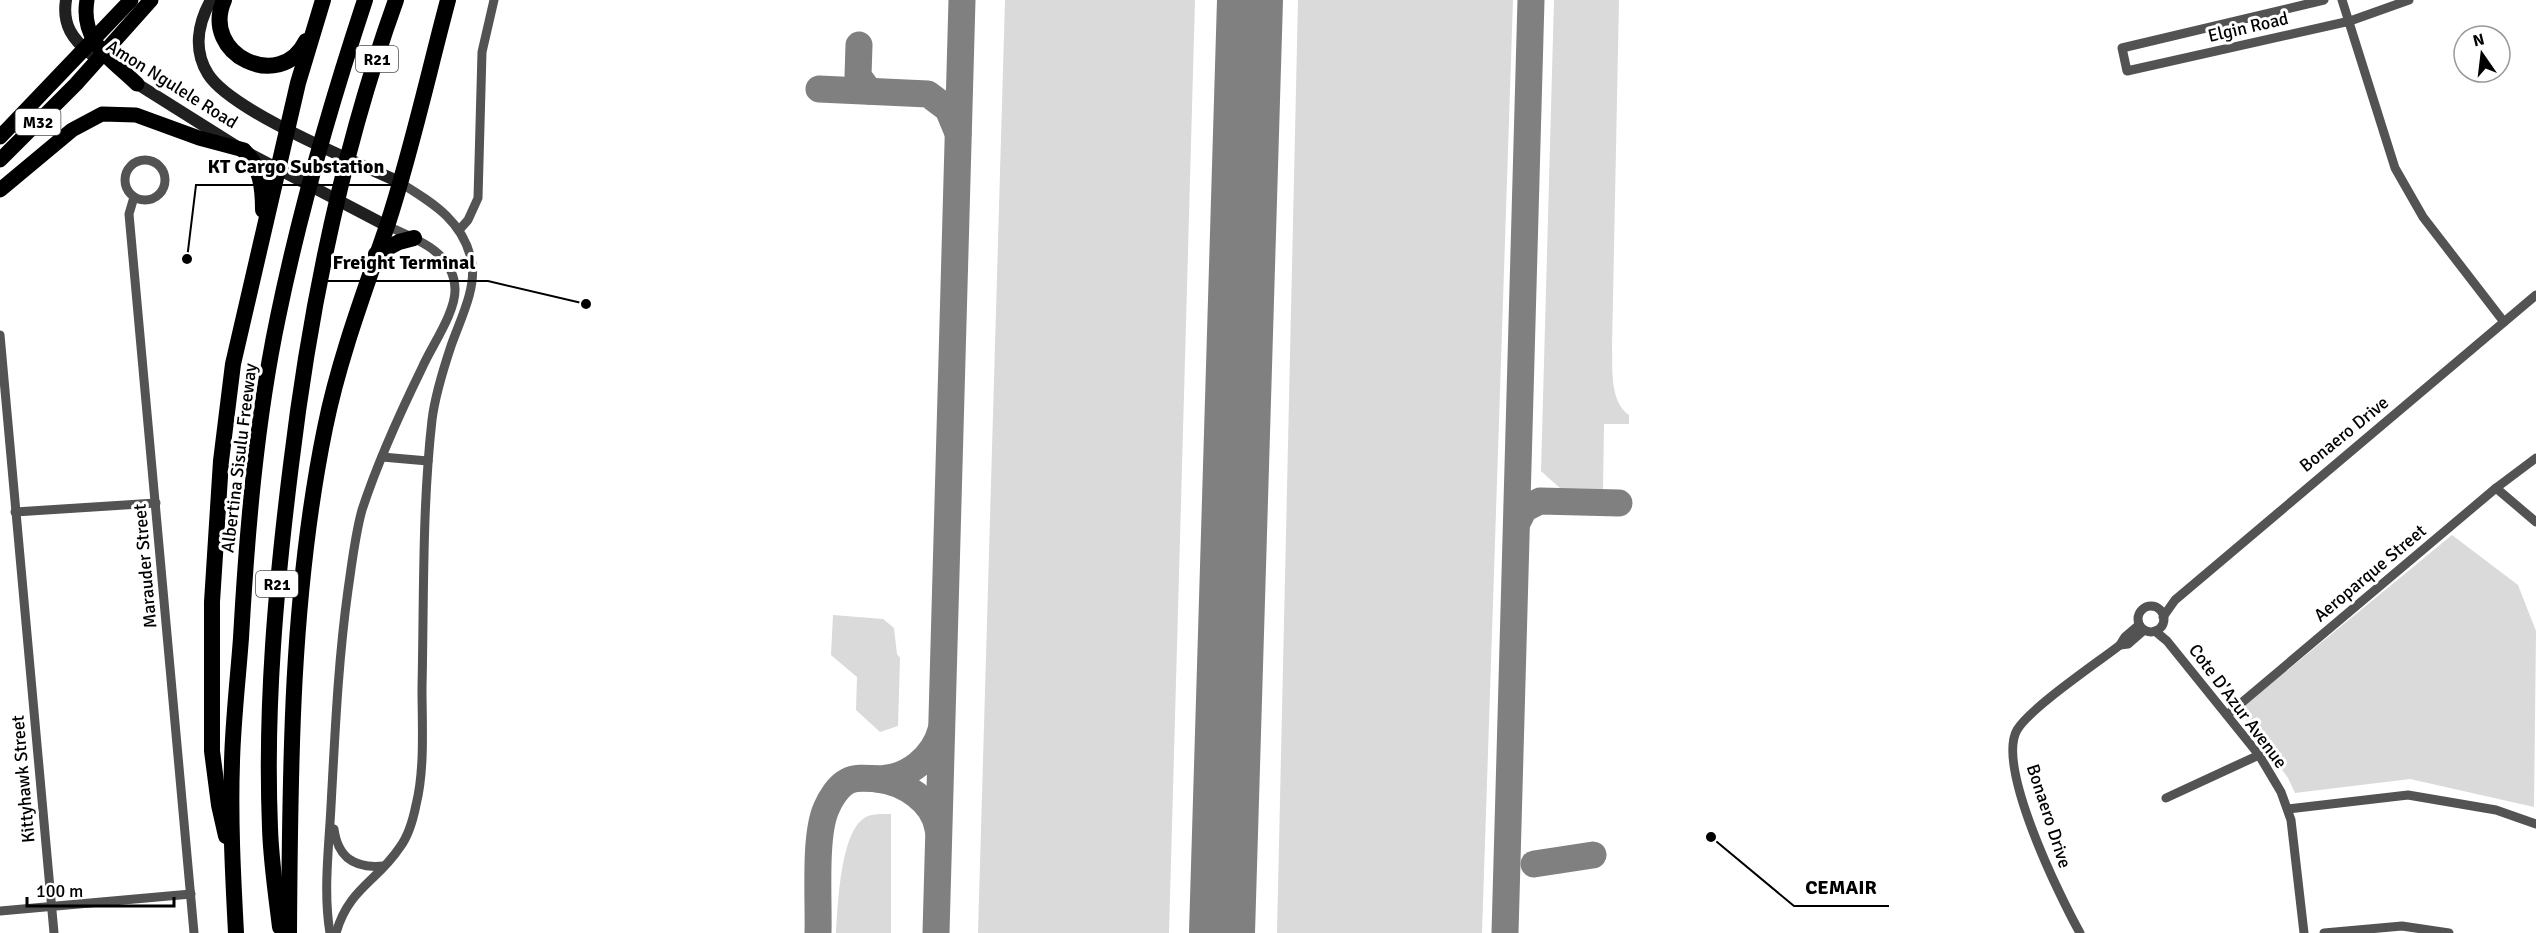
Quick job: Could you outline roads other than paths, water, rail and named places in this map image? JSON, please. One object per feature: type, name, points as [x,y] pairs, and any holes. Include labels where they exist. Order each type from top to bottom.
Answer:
[{"type":"highway","points":[[224,0],[219,25],[228,45],[244,60],[272,65],[289,61],[300,51],[323,0]]},
{"type":"highway","points":[[232,860],[219,805],[212,751],[212,602],[221,461],[233,364],[298,83],[323,0]]},
{"type":"highway","name":"Albertina Sisulu Freeway","points":[[236,933],[232,860],[232,761],[245,566],[261,422],[276,329],[301,223],[334,99],[365,0]]},
{"type":"highway","name":"R21","points":[[280,933],[270,828],[271,690],[277,575],[310,329],[328,238],[359,118],[396,0]]},
{"type":"highway","points":[[289,933],[292,687],[302,575],[325,428],[343,358],[387,226],[448,0]]},
{"type":"highway","points":[[244,150],[252,158],[259,174],[263,229]]},
{"type":"highway","points":[[376,254],[399,242],[414,238]]},
{"type":"main road","name":"Amon Ngulele Road","points":[[66,0],[64,17],[76,42],[137,84],[244,150],[387,226]]},
{"type":"main road","points":[[87,0],[84,17],[89,33],[99,47],[137,84]]},
{"type":"main road","name":"M32","points":[[0,160],[76,84],[123,20],[131,0]]},
{"type":"main road","name":"M32","points":[[0,137],[54,81],[123,20],[151,0]]},
{"type":"main road","name":"Amon Ngulele Road","points":[[211,0],[203,14],[198,33],[201,55],[208,74],[223,91],[288,130],[399,182]]},
{"type":"main road","points":[[0,190],[72,130],[102,114],[136,115],[199,138],[244,150]]},
{"type":"street","points":[[460,229],[468,220],[478,198],[482,52],[494,0]]},
{"type":"street","name":"Elgin Road","points":[[2324,0],[2121,48],[2127,71],[2350,21],[2409,0]]},
{"type":"street","points":[[2342,0],[2395,168],[2423,217],[2504,322]]},
{"type":"street","name":"Marauder Street","points":[[141,160],[151,160],[159,165],[164,174],[165,183],[161,192],[153,198],[144,200],[134,197],[124,181],[126,171],[132,164],[141,160]]},
{"type":"street","points":[[336,933],[343,911],[353,896],[384,866],[408,834],[418,794],[428,461],[432,417],[442,373],[473,276],[469,253],[460,229],[434,204],[399,182]]},
{"type":"street","name":"Marauder Street","points":[[134,197],[129,214],[194,933]]},
{"type":"street","points":[[330,933],[328,866],[340,638],[362,511],[382,457],[444,322],[455,292],[451,267],[428,246],[387,226]]},
{"type":"street","name":"Bonaero Drive","points":[[2080,933],[2046,867],[2018,781],[2012,748],[2018,729],[2120,645],[2128,644],[2142,628],[2138,619],[2144,608],[2156,608],[2175,600],[2536,296]]},
{"type":"street","name":"Kittyhawk Street","points":[[0,335],[2,391],[54,933]]},
{"type":"street","points":[[382,457],[428,461]]},
{"type":"street","name":"Aeroparque Street","points":[[2227,715],[2496,488],[2536,458]]},
{"type":"street","points":[[2496,488],[2536,522]]},
{"type":"street","points":[[15,512],[156,503]]},
{"type":"street","name":"Bonaero Drive","points":[[2160,625],[2175,600]]},
{"type":"street","name":"Cote D'Azur Avenue","points":[[2156,608],[2167,641],[2259,755],[2288,809],[2304,933]]},
{"type":"street","points":[[2142,628],[2160,625]]},
{"type":"street","points":[[2166,798],[2259,755]]},
{"type":"street","points":[[2288,809],[2408,795],[2496,810],[2536,824]]},
{"type":"street","points":[[332,806],[337,844],[342,854],[348,860],[361,866],[384,866]]},
{"type":"street","points":[[0,911],[191,894]]},
{"type":"street","points":[[2324,933],[2402,926],[2449,933]]},
{"type":"place","name":"KT Cargo Substation","points":[[187,259]]},
{"type":"place","name":"Freight Terminal","points":[[586,304]]},
{"type":"place","name":"CEMAIR","points":[[1711,837]]}]
